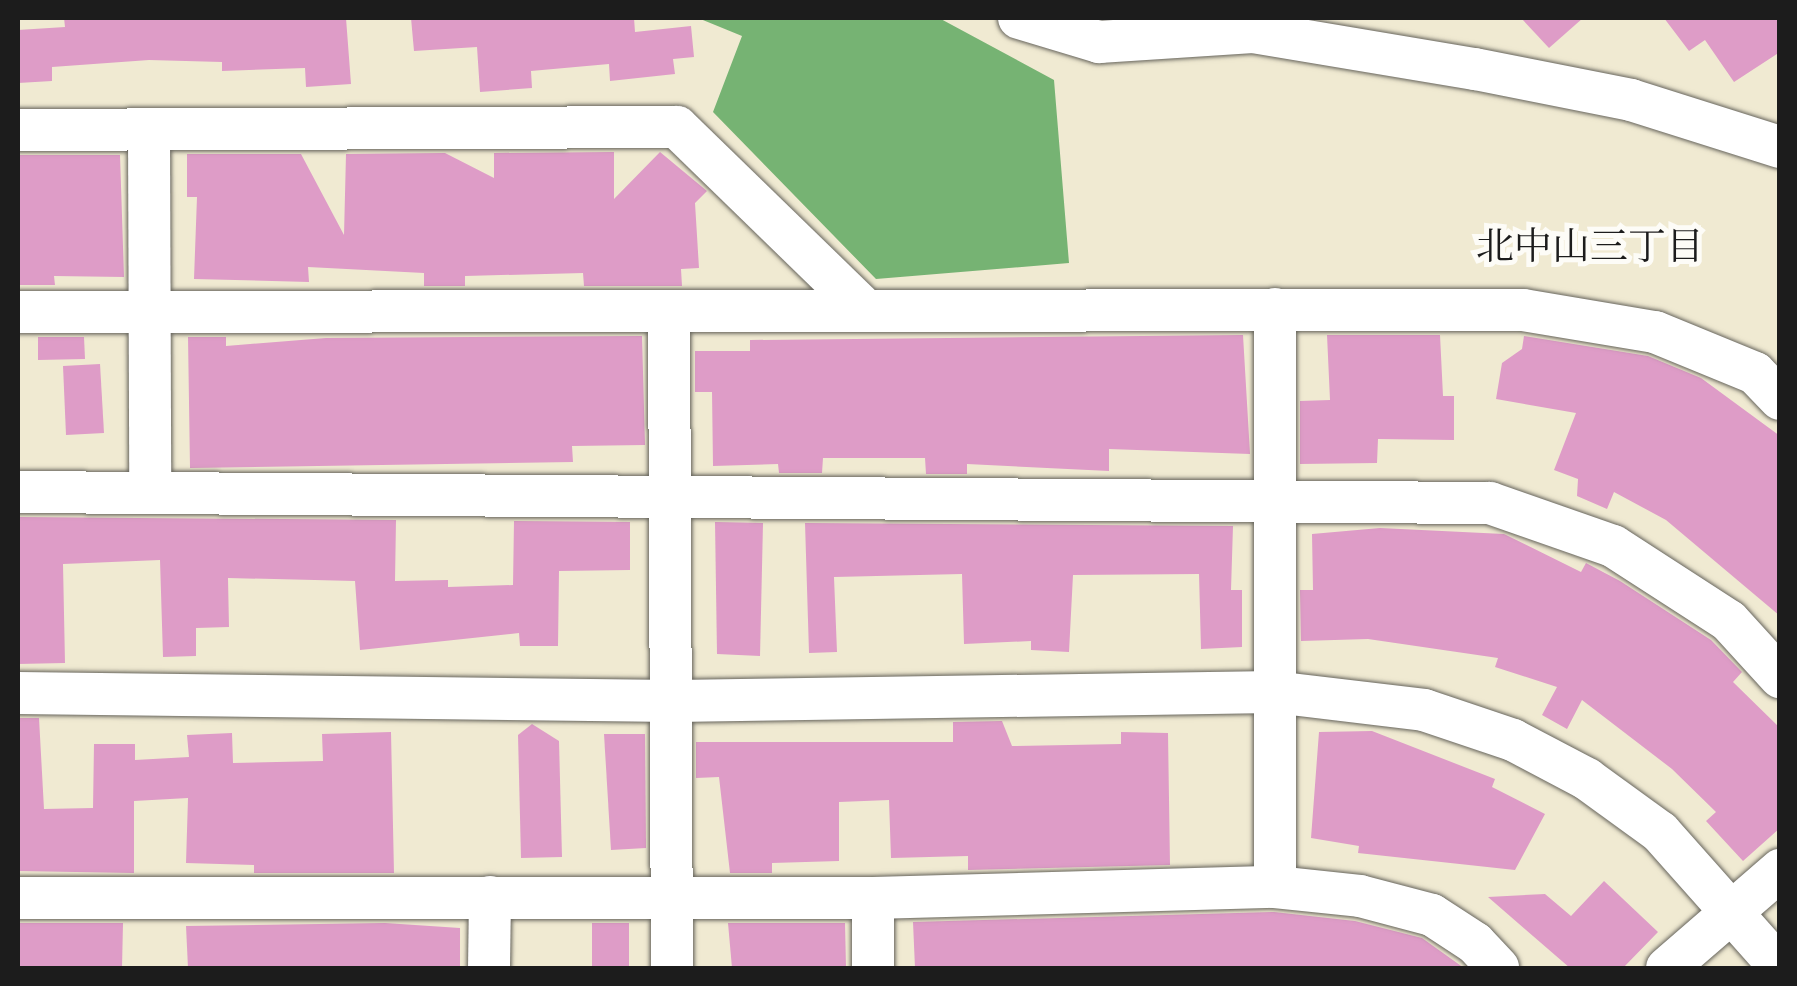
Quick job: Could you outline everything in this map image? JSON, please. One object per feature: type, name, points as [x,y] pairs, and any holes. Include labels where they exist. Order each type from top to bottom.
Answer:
[{"type":"street","points":[[1019,18],[1099,42],[1253,32],[1457,66],[1631,100],[1780,147]]},
{"type":"street","points":[[18,130],[677,126],[864,309]]},
{"type":"street","points":[[148,130],[150,491]]},
{"type":"street","points":[[18,312],[670,315],[864,309],[1523,310],[1655,332],[1755,373],[1780,399]]},
{"type":"street","points":[[1275,309],[1275,887]]},
{"type":"street","points":[[670,315],[675,701],[672,968]]},
{"type":"street","points":[[18,492],[1274,498],[1490,503],[1613,546],[1730,620],[1780,677]]},
{"type":"street","points":[[18,693],[675,701],[1274,692],[1424,710],[1514,740],[1587,779],[1660,832],[1780,967]]},
{"type":"street","points":[[1667,968],[1780,870]]},
{"type":"street","points":[[18,898],[873,898],[1275,887],[1360,896],[1432,916],[1476,944],[1498,968]]},
{"type":"street","points":[[488,968],[490,898]]},
{"type":"street","points":[[873,898],[873,968]]},
{"type":"green space","points":[[698,18],[939,18],[1054,80],[1069,263],[876,279],[713,112],[742,36]]},
{"type":"building","points":[[64,18],[346,18],[351,84],[306,87],[305,68],[222,71],[222,62],[149,60],[52,67],[52,81],[18,83],[18,30],[65,27]]},
{"type":"building","points":[[411,18],[634,18],[635,32],[691,26],[694,57],[673,59],[675,74],[610,81],[609,64],[531,71],[532,88],[480,92],[477,47],[414,51]]},
{"type":"building","points":[[1521,18],[1583,18],[1549,48]]},
{"type":"building","points":[[1664,18],[1780,18],[1780,52],[1734,82],[1705,40],[1689,51]]},
{"type":"building","points":[[614,152],[614,199],[660,152],[707,191],[695,203],[699,268],[681,269],[682,286],[584,286],[583,273],[465,276],[465,286],[424,286],[424,273],[308,267],[309,282],[194,279],[197,197],[187,197],[187,154],[301,154],[344,235],[346,154],[445,153],[494,178],[494,153]]},
{"type":"building","points":[[18,155],[120,155],[124,277],[54,276],[55,285],[18,285]]},
{"type":"building","points":[[1243,335],[1250,454],[1109,449],[1109,471],[967,464],[967,474],[926,474],[925,458],[823,458],[822,473],[779,473],[778,464],[713,466],[712,392],[695,392],[695,351],[750,351],[750,340]]},
{"type":"building","points":[[1327,335],[1440,335],[1443,396],[1454,396],[1454,440],[1378,439],[1377,463],[1300,464],[1300,401],[1330,400]]},
{"type":"building","points":[[642,336],[645,445],[572,446],[573,462],[190,468],[188,337],[226,337],[226,346],[326,338]]},
{"type":"building","points":[[1524,336],[1648,356],[1701,378],[1780,436],[1780,616],[1666,520],[1614,492],[1607,509],[1577,496],[1578,479],[1554,470],[1576,413],[1496,399],[1502,363],[1522,349]]},
{"type":"building","points":[[38,337],[84,337],[85,359],[38,360]]},
{"type":"building","points":[[100,364],[104,433],[66,435],[63,366]]},
{"type":"building","points":[[18,517],[396,520],[395,581],[448,580],[448,587],[513,585],[514,521],[630,522],[630,570],[559,571],[558,646],[520,646],[519,633],[360,650],[355,581],[228,578],[229,627],[196,628],[196,656],[163,657],[160,560],[63,564],[65,663],[18,664]]},
{"type":"building","points":[[715,522],[763,523],[760,656],[717,654]]},
{"type":"building","points":[[805,523],[1233,526],[1231,590],[1242,590],[1242,647],[1201,649],[1199,574],[1073,575],[1069,652],[1031,650],[1031,641],[964,644],[962,574],[834,577],[837,652],[809,653]]},
{"type":"building","points":[[1380,528],[1504,534],[1581,572],[1586,563],[1711,640],[1742,672],[1733,682],[1780,728],[1780,828],[1743,861],[1706,821],[1716,812],[1672,769],[1582,700],[1567,729],[1542,715],[1557,687],[1495,667],[1498,658],[1368,639],[1301,641],[1300,590],[1313,590],[1312,534]]},
{"type":"building","points":[[18,718],[39,718],[44,809],[93,808],[94,744],[135,744],[135,760],[189,757],[187,735],[232,733],[233,763],[323,761],[322,734],[391,732],[394,873],[254,873],[254,865],[186,863],[188,798],[134,801],[134,873],[18,871]]},
{"type":"building","points":[[1002,721],[1012,746],[1121,744],[1121,732],[1168,733],[1170,865],[968,870],[968,856],[891,858],[889,800],[839,802],[839,861],[772,863],[772,873],[730,873],[719,777],[696,778],[696,742],[953,742],[953,722]]},
{"type":"building","points":[[532,724],[559,741],[562,857],[521,858],[518,735]]},
{"type":"building","points":[[1372,731],[1495,779],[1492,787],[1545,814],[1515,870],[1358,853],[1359,846],[1311,838],[1319,732]]},
{"type":"building","points":[[604,734],[645,734],[646,848],[611,850]]},
{"type":"building","points":[[1604,881],[1658,932],[1623,968],[1570,968],[1488,897],[1545,894],[1571,916]]},
{"type":"building","points":[[1274,912],[1355,921],[1422,938],[1464,968],[915,968],[913,922]]},
{"type":"building","points":[[18,923],[123,923],[122,968],[18,968]]},
{"type":"building","points":[[385,923],[460,928],[460,968],[188,968],[186,926]]},
{"type":"building","points":[[592,923],[629,923],[629,968],[592,968]]},
{"type":"building","points":[[728,923],[845,923],[846,968],[732,968]]},
{"type":"district","name":"北中山三丁目","points":[[1590,247]]}]
